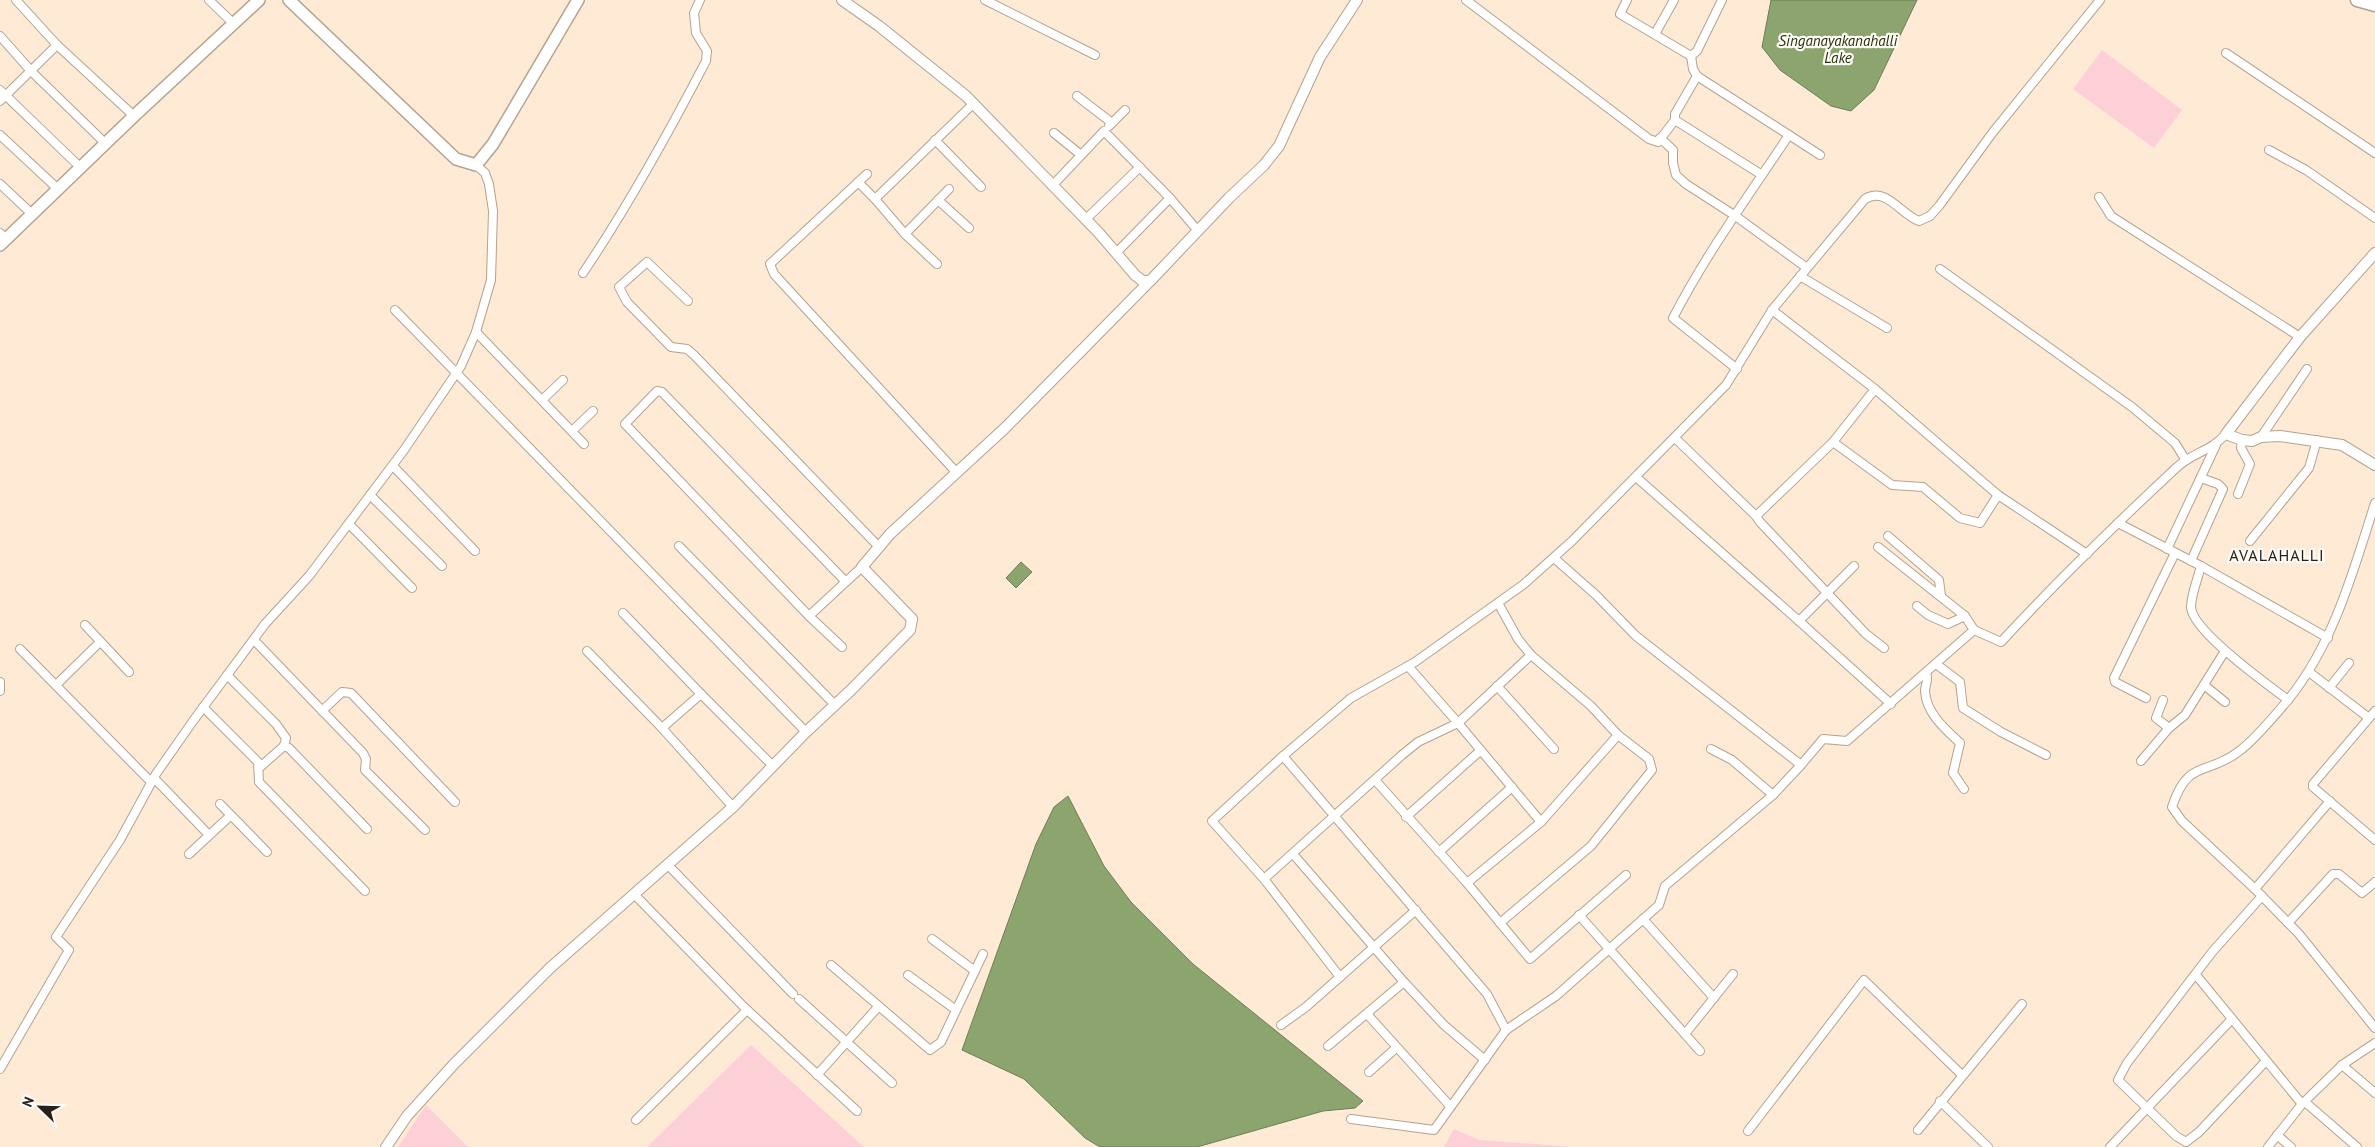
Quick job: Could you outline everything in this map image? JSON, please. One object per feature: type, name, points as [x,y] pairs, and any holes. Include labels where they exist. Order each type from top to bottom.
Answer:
[{"type":"main road","points":[[2,239],[59,190],[105,143],[259,0]]},
{"type":"main road","points":[[289,0],[456,159],[476,165],[493,144],[578,0]]},
{"type":"main road","points":[[2357,0],[2375,5]]},
{"type":"street","points":[[16,0],[57,45],[134,116]]},
{"type":"street","points":[[209,0],[234,24]]},
{"type":"street","points":[[583,273],[621,217],[659,151],[706,61],[707,51],[696,33],[694,13],[700,0]]},
{"type":"street","points":[[842,0],[879,26],[973,104],[1086,219],[1135,275],[1144,282],[1151,280]]},
{"type":"street","points":[[985,0],[1095,55]]},
{"type":"street","points":[[810,616],[862,567],[890,534],[1005,428],[1264,165],[1279,146],[1291,124],[1320,57],[1357,0]]},
{"type":"street","points":[[1466,0],[1649,139],[1658,142],[1675,120],[1676,114],[1697,76]]},
{"type":"street","points":[[1627,0],[1620,14],[1691,56],[1693,69],[1697,76],[1820,154]]},
{"type":"street","points":[[1655,34],[1674,0]]},
{"type":"street","points":[[1691,56],[1697,51],[1722,0]]},
{"type":"street","points":[[1340,977],[1264,879],[1212,821],[1283,756],[1352,698],[1408,666],[1498,603],[1554,558],[1676,438],[1726,385],[1738,370],[1748,347],[1772,310],[1865,198],[1874,193],[1882,194],[1908,217],[1919,221],[1930,216],[1992,132],[2100,0]]},
{"type":"street","points":[[0,36],[31,71],[105,143]]},
{"type":"street","points":[[57,45],[2,96],[80,167]]},
{"type":"street","points":[[2226,53],[2375,153]]},
{"type":"street","points":[[1077,96],[1112,123]]},
{"type":"street","points":[[875,199],[973,104]]},
{"type":"street","points":[[1052,186],[1125,110]]},
{"type":"street","points":[[1675,120],[1762,176]]},
{"type":"street","points":[[1104,131],[1170,198],[1198,231]]},
{"type":"street","points":[[1054,133],[1081,155]]},
{"type":"street","points":[[0,135],[59,190]]},
{"type":"street","points":[[1738,370],[1673,318],[1734,215],[1789,135]]},
{"type":"street","points":[[1660,138],[1673,150],[1673,163],[1676,175],[1686,184],[1734,215],[1807,268]]},
{"type":"street","points":[[935,140],[981,187]]},
{"type":"street","points":[[2269,150],[2306,170],[2375,218]]},
{"type":"street","points":[[0,1068],[69,950],[56,937],[120,840],[152,780],[226,675],[309,576],[349,524],[456,374],[476,332],[491,280],[493,212],[489,184],[485,173],[476,165]]},
{"type":"street","points":[[1086,219],[1140,167]]},
{"type":"street","points":[[867,174],[770,264],[774,274],[956,473]]},
{"type":"street","points":[[858,182],[905,234],[937,264]]},
{"type":"street","points":[[0,184],[32,214]]},
{"type":"street","points":[[905,234],[948,189]]},
{"type":"street","points":[[2099,197],[2111,216],[2300,337]]},
{"type":"street","points":[[1116,252],[1170,198]]},
{"type":"street","points":[[938,200],[969,228]]},
{"type":"street","points":[[2146,698],[2121,686],[2115,682],[2114,678],[2216,445],[2300,337],[2375,252]]},
{"type":"street","points":[[688,301],[647,262],[619,287],[627,302],[671,347],[687,349],[694,355],[879,547]]},
{"type":"street","points":[[1940,269],[2132,407],[2175,442],[2186,459]]},
{"type":"street","points":[[1800,276],[1886,328]]},
{"type":"street","points":[[395,310],[806,732]]},
{"type":"street","points":[[1772,310],[1875,389],[1998,495],[2087,554]]},
{"type":"street","points":[[476,332],[584,444]]},
{"type":"street","points":[[2261,438],[2307,369]]},
{"type":"street","points":[[542,400],[563,380]]},
{"type":"street","points":[[1756,516],[1833,442],[1875,389]]},
{"type":"street","points":[[842,647],[625,426],[658,392],[662,392],[846,582]]},
{"type":"street","points":[[572,431],[592,411]]},
{"type":"street","points":[[2226,434],[2242,440],[2252,441],[2280,436],[2342,445],[2375,465]]},
{"type":"street","points":[[1676,438],[1756,516],[1866,634],[1884,648]]},
{"type":"street","points":[[2238,494],[2250,464],[2241,448],[2242,440]]},
{"type":"street","points":[[2250,541],[2309,468],[2317,440]]},
{"type":"street","points":[[1833,442],[1892,485],[1923,487],[1960,518],[1980,523],[1998,495]]},
{"type":"street","points":[[1878,548],[1942,596],[1965,616],[1974,630],[2001,642],[2042,598],[2186,459],[2216,445]]},
{"type":"street","points":[[392,466],[475,551]]},
{"type":"street","points":[[1636,478],[1891,704]]},
{"type":"street","points":[[2191,561],[2223,489],[2218,484],[2201,478]]},
{"type":"street","points":[[370,495],[442,566]]},
{"type":"street","points":[[2375,503],[2350,583],[2328,638],[2309,672],[2288,700],[2238,752],[2189,776],[2177,791],[2172,807],[2182,821],[2288,922],[2375,1028]]},
{"type":"street","points":[[2118,523],[2201,566],[2328,638]]},
{"type":"street","points":[[349,524],[412,588]]},
{"type":"street","points":[[1888,536],[1939,580],[1942,596]]},
{"type":"street","points":[[679,546],[835,705]]},
{"type":"street","points":[[1554,558],[1596,595],[1636,636],[1801,765]]},
{"type":"street","points":[[1799,621],[1854,566]]},
{"type":"street","points":[[2201,566],[2191,608],[2195,618],[2225,651],[2288,700]]},
{"type":"street","points":[[386,1147],[407,1116],[454,1064],[550,968],[733,807],[910,630],[912,619],[862,567]]},
{"type":"street","points":[[1498,603],[1518,639],[1531,655],[1591,706],[1618,735],[1649,759],[1652,770],[1591,846],[1500,923]]},
{"type":"street","points":[[1917,606],[1928,615],[1948,624],[1965,616]]},
{"type":"street","points":[[623,613],[773,766]]},
{"type":"street","points":[[85,625],[130,672]]},
{"type":"street","points":[[1351,1119],[1434,1130],[1506,1030],[1556,996],[1643,919],[1659,904],[1664,886],[1773,795],[1823,739],[1846,741],[1891,704],[1974,630]]},
{"type":"street","points":[[254,640],[363,753],[366,759],[365,770],[425,830]]},
{"type":"street","points":[[56,685],[100,642]]},
{"type":"street","points":[[20,650],[209,835]]},
{"type":"street","points":[[587,651],[662,728],[733,807]]},
{"type":"street","points":[[2141,762],[2169,728],[2185,715],[2225,651]]},
{"type":"street","points":[[1264,879],[1418,742],[1458,723],[1531,655]]},
{"type":"street","points":[[2329,688],[2349,663]]},
{"type":"street","points":[[1936,664],[1960,682],[1963,708],[2001,732],[2046,755]]},
{"type":"street","points":[[1408,666],[1541,822]]},
{"type":"street","points":[[1926,672],[1928,685],[1925,690],[1935,718],[1960,742],[1953,773],[1964,789]]},
{"type":"street","points":[[2309,672],[2369,718]]},
{"type":"street","points":[[226,675],[276,724],[286,738],[284,746],[259,768]]},
{"type":"street","points":[[0,682],[0,691]]},
{"type":"street","points":[[2204,685],[2225,702]]},
{"type":"street","points":[[1497,686],[1554,749]]},
{"type":"street","points":[[322,711],[342,692],[351,692],[455,802]]},
{"type":"street","points":[[662,728],[701,694]]},
{"type":"street","points":[[2163,700],[2156,718],[2169,728]]},
{"type":"street","points":[[203,707],[258,762],[257,774],[259,782],[365,891]]},
{"type":"street","points":[[2375,711],[2313,781],[2313,787],[2375,840]]},
{"type":"street","points":[[1467,883],[1541,822],[1618,735]]},
{"type":"street","points":[[284,746],[289,748],[367,829]]},
{"type":"street","points":[[1711,748],[1732,760],[1773,795]]},
{"type":"street","points":[[1406,817],[1481,750]]},
{"type":"street","points":[[1283,756],[1487,994],[1506,1030]]},
{"type":"street","points":[[1375,780],[1406,817],[1467,883],[1530,958],[1626,875]]},
{"type":"street","points":[[1439,852],[1512,787]]},
{"type":"street","points":[[2255,889],[2330,802]]},
{"type":"street","points":[[220,804],[267,852]]},
{"type":"street","points":[[190,854],[230,816]]},
{"type":"street","points":[[1293,854],[1404,982],[1444,1025],[1485,1060]]},
{"type":"street","points":[[668,864],[796,996],[892,1083]]},
{"type":"street","points":[[2288,922],[2333,874],[2339,874],[2362,893],[2375,882]]},
{"type":"street","points":[[634,894],[747,1010],[857,1112]]},
{"type":"street","points":[[2262,896],[2213,951],[2127,1063],[2118,1080],[2176,1136],[2186,1142],[2199,1132],[2265,1062]]},
{"type":"street","points":[[1281,1025],[1306,1007],[1416,910]]},
{"type":"street","points":[[1579,915],[1700,1051]]},
{"type":"street","points":[[1643,919],[1714,998]]},
{"type":"street","points":[[932,939],[975,971]]},
{"type":"street","points":[[831,965],[930,1050],[941,1042],[983,954]]},
{"type":"street","points":[[1685,1034],[1733,974]]},
{"type":"street","points":[[908,975],[956,1010]]},
{"type":"street","points":[[2196,975],[2265,1062],[2303,1103],[2357,1147]]},
{"type":"street","points":[[1748,1131],[1864,980],[1962,1075]]},
{"type":"street","points":[[1328,1046],[1404,982]]},
{"type":"street","points":[[1918,1130],[2022,1004]]},
{"type":"street","points":[[817,1075],[878,1006]]},
{"type":"street","points":[[636,1120],[747,1010]]},
{"type":"street","points":[[1368,1014],[1396,1048],[1450,1106]]},
{"type":"street","points":[[2110,1147],[2232,1019]]},
{"type":"street","points":[[2268,1147],[2303,1103],[2342,1065],[2375,1043]]},
{"type":"street","points":[[1369,1072],[1396,1048]]},
{"type":"street","points":[[2342,1065],[2375,1094]]},
{"type":"street","points":[[1940,1101],[1988,1147]]},
{"type":"street","points":[[2278,1135],[2291,1147]]},
{"type":"shaded area","points":[[2102,50],[2182,110],[2154,148],[2073,89]]},
{"type":"shaded area","points":[[751,1045],[864,1147],[647,1147]]},
{"type":"shaded area","points":[[426,1105],[468,1147],[398,1147]]},
{"type":"shaded area","points":[[1454,1129],[1479,1140],[1573,1147],[1444,1147]]},
{"type":"water","name":"Singanayakanahalli Lake","points":[[1771,0],[1917,0],[1874,90],[1851,111],[1831,106],[1780,70],[1762,47]]},
{"type":"water","points":[[1021,562],[1032,572],[1016,588],[1006,578]]},
{"type":"water","points":[[1068,796],[1104,866],[1131,902],[1193,964],[1363,1101],[1355,1108],[1323,1111],[1197,1147],[1100,1147],[1085,1138],[1024,1079],[962,1050],[1036,844],[1054,807]]},
{"type":"district","name":"AVALAHALLI","points":[[2277,555]]}]
